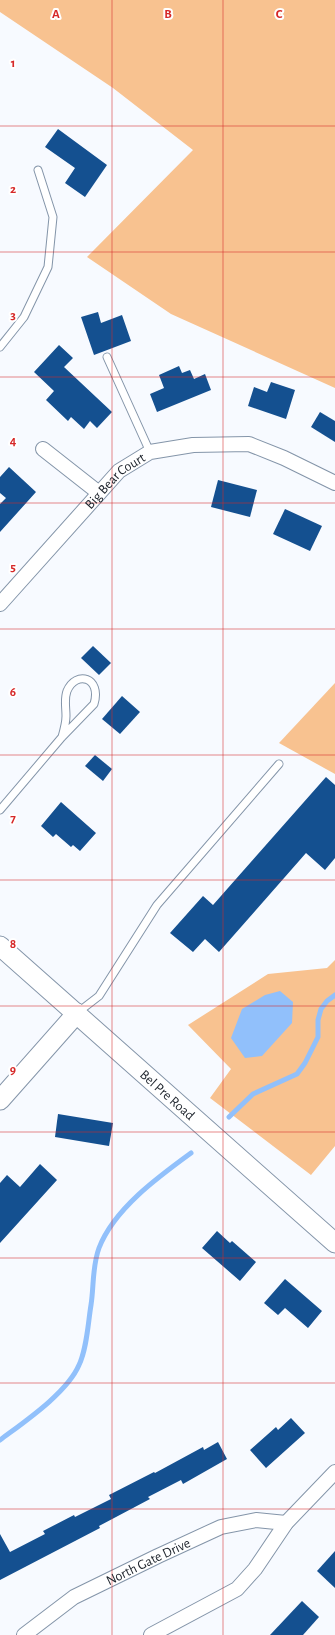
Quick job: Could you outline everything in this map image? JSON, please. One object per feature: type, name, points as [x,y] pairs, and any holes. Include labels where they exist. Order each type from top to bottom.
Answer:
[{"type":"main road","name":"Bel Pre Road","points":[[0,946],[335,1243]]},
{"type":"main road","points":[[0,1100],[77,1013]]},
{"type":"street","name":"Big Bear Court","points":[[0,604],[119,471],[150,452],[193,445],[249,444],[284,458],[335,483]]},
{"type":"street","points":[[43,449],[99,493]]},
{"type":"street","points":[[151,1635],[237,1589],[255,1569],[286,1523],[335,1472]]},
{"type":"street","name":"North Gate Drive","points":[[24,1635],[74,1597],[221,1527],[256,1520],[286,1523]]},
{"type":"lane","points":[[0,347],[24,317],[48,267],[53,217],[38,170]]},
{"type":"lane","points":[[107,357],[150,452]]},
{"type":"lane","points":[[0,810],[62,737],[94,704],[96,698],[95,687],[92,682],[88,680],[79,680],[72,684],[67,690],[65,704],[65,726],[62,737]]},
{"type":"lane","points":[[77,1013],[99,996],[157,905],[278,764]]},
{"type":"shaded area","points":[[0,0],[335,0],[335,388],[171,314],[87,257],[193,150],[113,88],[0,12]]},
{"type":"shaded area","points":[[335,683],[335,774],[279,743]]},
{"type":"shaded area","points":[[335,960],[335,1146],[311,1175],[210,1098],[231,1069],[188,1025],[268,974],[327,968]]},
{"type":"water","points":[[280,991],[293,1002],[292,1023],[262,1056],[245,1058],[231,1038],[242,1009],[265,995]]},
{"type":"building","points":[[58,129],[107,165],[85,197],[65,183],[75,168],[45,147]]},
{"type":"building","points":[[98,312],[101,323],[122,315],[131,341],[94,355],[81,317]]},
{"type":"building","points":[[59,345],[73,358],[64,367],[112,412],[97,428],[90,421],[84,429],[71,417],[68,421],[46,400],[54,391],[34,372]]},
{"type":"building","points":[[179,366],[182,373],[190,370],[194,379],[205,374],[211,390],[157,412],[150,394],[164,388],[159,375]]},
{"type":"building","points":[[271,382],[295,390],[286,419],[248,406],[254,387],[267,392]]},
{"type":"building","points":[[320,412],[335,421],[335,442],[311,427]]},
{"type":"building","points":[[9,467],[36,492],[0,532],[0,504],[6,498],[0,493],[0,477]]},
{"type":"building","points":[[218,480],[257,490],[250,517],[211,507]]},
{"type":"building","points":[[285,509],[322,526],[310,551],[273,534]]},
{"type":"building","points":[[93,646],[111,663],[99,675],[81,658]]},
{"type":"building","points":[[122,696],[140,712],[120,734],[102,719]]},
{"type":"building","points":[[95,755],[112,769],[103,781],[85,766]]},
{"type":"building","points":[[326,777],[335,785],[335,858],[325,870],[306,853],[219,952],[205,939],[193,952],[170,933],[203,896],[213,905]]},
{"type":"building","points":[[61,802],[96,833],[80,851],[73,845],[71,847],[56,834],[53,837],[41,826]]},
{"type":"building","points":[[58,1114],[113,1123],[109,1146],[55,1137]]},
{"type":"building","points":[[40,1164],[57,1180],[0,1243],[0,1183],[7,1175],[20,1187]]},
{"type":"building","points":[[217,1231],[230,1243],[232,1241],[256,1262],[240,1281],[202,1248]]},
{"type":"building","points":[[285,1279],[322,1311],[308,1328],[285,1308],[278,1315],[264,1303]]},
{"type":"building","points":[[291,1418],[305,1433],[266,1468],[250,1450],[276,1427],[278,1430]]},
{"type":"building","points":[[218,1442],[227,1459],[183,1484],[181,1480],[148,1497],[150,1499],[99,1526],[100,1528],[0,1580],[0,1534],[10,1552],[45,1534],[43,1531],[74,1515],[75,1517],[111,1499],[109,1495],[154,1472],[155,1473],[203,1447],[204,1450]]},
{"type":"building","points":[[335,1551],[335,1588],[317,1571]]},
{"type":"building","points":[[302,1601],[319,1617],[303,1635],[270,1635]]},
{"type":"waterway","points":[[229,1117],[253,1094],[297,1074],[305,1063],[318,1037],[318,1020],[321,1009],[327,1001],[335,995]]},
{"type":"waterway","points":[[0,1440],[32,1416],[55,1396],[73,1376],[79,1365],[84,1351],[87,1335],[95,1262],[99,1248],[115,1220],[151,1183],[191,1153]]}]
